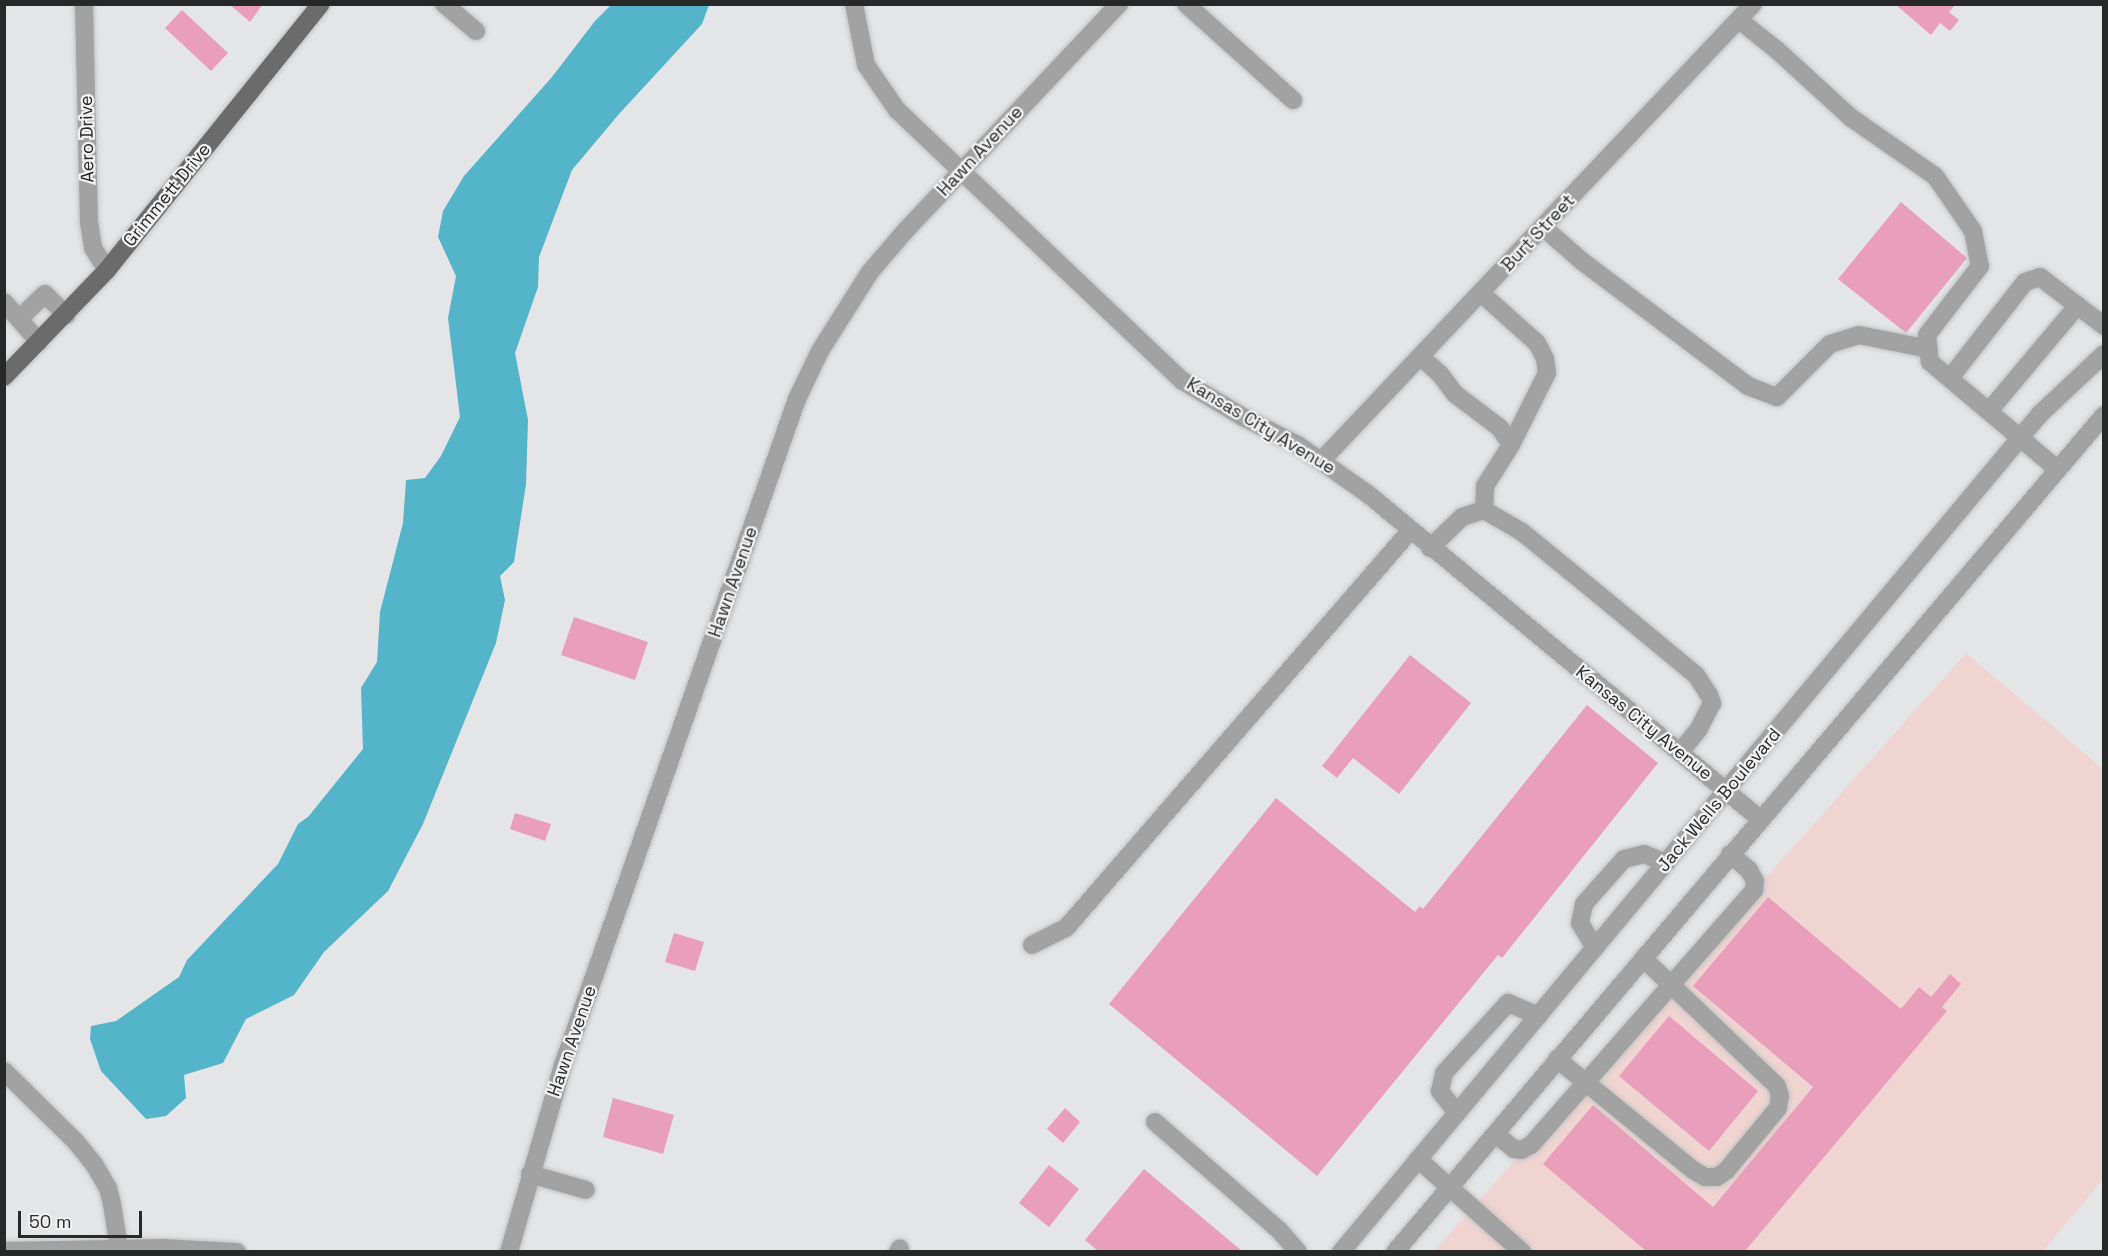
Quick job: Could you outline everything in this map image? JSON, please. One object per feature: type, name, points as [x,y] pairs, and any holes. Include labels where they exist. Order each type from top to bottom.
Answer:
[{"type":"main road","name":"Grimmett Drive","points":[[4,377],[66,315],[106,270],[321,4]]},
{"type":"street","name":"Aero Drive","points":[[84,4],[89,222],[93,248],[106,270]]},
{"type":"street","points":[[444,4],[476,31]]},
{"type":"street","name":"Kansas City Avenue","points":[[854,4],[866,65],[897,110],[960,172],[1184,381],[1243,417],[1298,445],[1368,494],[1430,548],[1760,819]]},
{"type":"street","name":"Hawn Avenue","points":[[509,1251],[571,1041],[797,399],[820,351],[870,272],[960,172],[1119,4]]},
{"type":"street","points":[[1186,4],[1293,100]]},
{"type":"street","name":"Burt Street","points":[[1322,460],[1753,4]]},
{"type":"street","points":[[1739,20],[1777,50],[1850,117],[1935,176],[1973,231],[1980,266],[1927,335],[1930,362],[2056,468]]},
{"type":"street","points":[[1543,227],[1583,262],[1748,386],[1777,397],[1830,344],[1859,335],[1929,349]]},
{"type":"street","points":[[1950,378],[2025,282],[2040,277],[2103,326]]},
{"type":"street","points":[[1480,293],[1538,343],[1545,359],[1547,373],[1511,445],[1485,486],[1484,510]]},
{"type":"street","points":[[19,319],[45,294],[66,315]]},
{"type":"street","points":[[4,302],[39,342]]},
{"type":"street","points":[[1989,411],[2078,305]]},
{"type":"street","name":"Jack Wells Boulevard","points":[[1341,1251],[2039,415],[2103,354]]},
{"type":"street","points":[[1420,357],[1440,374],[1455,394],[1500,428],[1511,445]]},
{"type":"street","points":[[1395,1251],[2103,415]]},
{"type":"street","points":[[1430,548],[1462,517],[1484,510],[1522,532],[1696,675],[1712,703],[1698,730],[1680,752]]},
{"type":"street","points":[[1032,945],[1066,928],[1410,531]]},
{"type":"street","points":[[1595,948],[1580,923],[1584,904],[1624,859],[1644,854],[1666,863]]},
{"type":"street","points":[[1495,1134],[1514,1149],[1527,1148],[1754,890],[1755,881],[1749,870],[1730,854]]},
{"type":"street","points":[[1557,1059],[1693,1170],[1705,1177],[1717,1176],[1726,1171],[1778,1108],[1780,1096],[1777,1086],[1643,958]]},
{"type":"street","points":[[1457,1113],[1440,1091],[1444,1073],[1508,1004],[1538,1016]]},
{"type":"street","points":[[4,1071],[76,1142],[94,1164],[108,1188],[119,1248]]},
{"type":"street","points":[[1155,1122],[1279,1230],[1298,1251]]},
{"type":"street","points":[[1418,1159],[1522,1251]]},
{"type":"street","points":[[530,1174],[586,1190]]},
{"type":"street","points":[[4,1251],[119,1248],[237,1251]]},
{"type":"shaded area","points":[[1966,653],[2103,769],[2103,1179],[2043,1251],[1433,1252]]},
{"type":"water","points":[[612,4],[709,5],[702,24],[619,114],[572,170],[539,257],[538,287],[515,353],[528,420],[526,484],[514,562],[500,576],[505,600],[496,643],[423,824],[388,891],[324,952],[294,995],[246,1019],[223,1063],[184,1075],[186,1098],[166,1116],[146,1119],[101,1071],[90,1039],[91,1026],[116,1021],[179,977],[187,960],[278,864],[298,824],[308,817],[363,749],[361,688],[377,662],[380,612],[403,523],[406,480],[425,478],[441,456],[460,417],[448,318],[456,276],[438,237],[443,211],[464,176],[552,77],[595,21]]},
{"type":"building","points":[[229,4],[263,4],[250,22]]},
{"type":"building","points":[[1895,4],[1956,4],[1949,12],[1959,20],[1950,31],[1940,23],[1931,35]]},
{"type":"building","points":[[182,10],[228,53],[211,71],[165,28]]},
{"type":"building","points":[[1901,202],[1967,258],[1906,333],[1838,279]]},
{"type":"building","points":[[574,617],[648,642],[635,680],[561,655]]},
{"type":"building","points":[[1410,655],[1471,703],[1399,794],[1353,758],[1337,778],[1322,766]]},
{"type":"building","points":[[1587,705],[1658,763],[1502,958],[1498,955],[1317,1176],[1109,1004],[1276,798],[1415,912],[1420,906],[1423,909]]},
{"type":"building","points":[[515,813],[551,824],[545,841],[510,829]]},
{"type":"building","points":[[1768,897],[1901,1009],[1919,987],[1931,997],[1950,974],[1961,984],[1942,1007],[1947,1011],[1745,1251],[1646,1251],[1543,1164],[1593,1105],[1713,1207],[1813,1087],[1693,986]]},
{"type":"building","points":[[674,933],[704,942],[695,971],[665,962]]},
{"type":"building","points":[[1669,1016],[1758,1091],[1709,1151],[1619,1076]]},
{"type":"building","points":[[613,1098],[674,1115],[663,1154],[603,1137]]},
{"type":"building","points":[[1065,1108],[1080,1122],[1063,1143],[1047,1129]]},
{"type":"building","points":[[1049,1165],[1079,1189],[1049,1227],[1019,1203]]},
{"type":"building","points":[[1144,1169],[1242,1251],[1098,1251],[1085,1240]]}]
